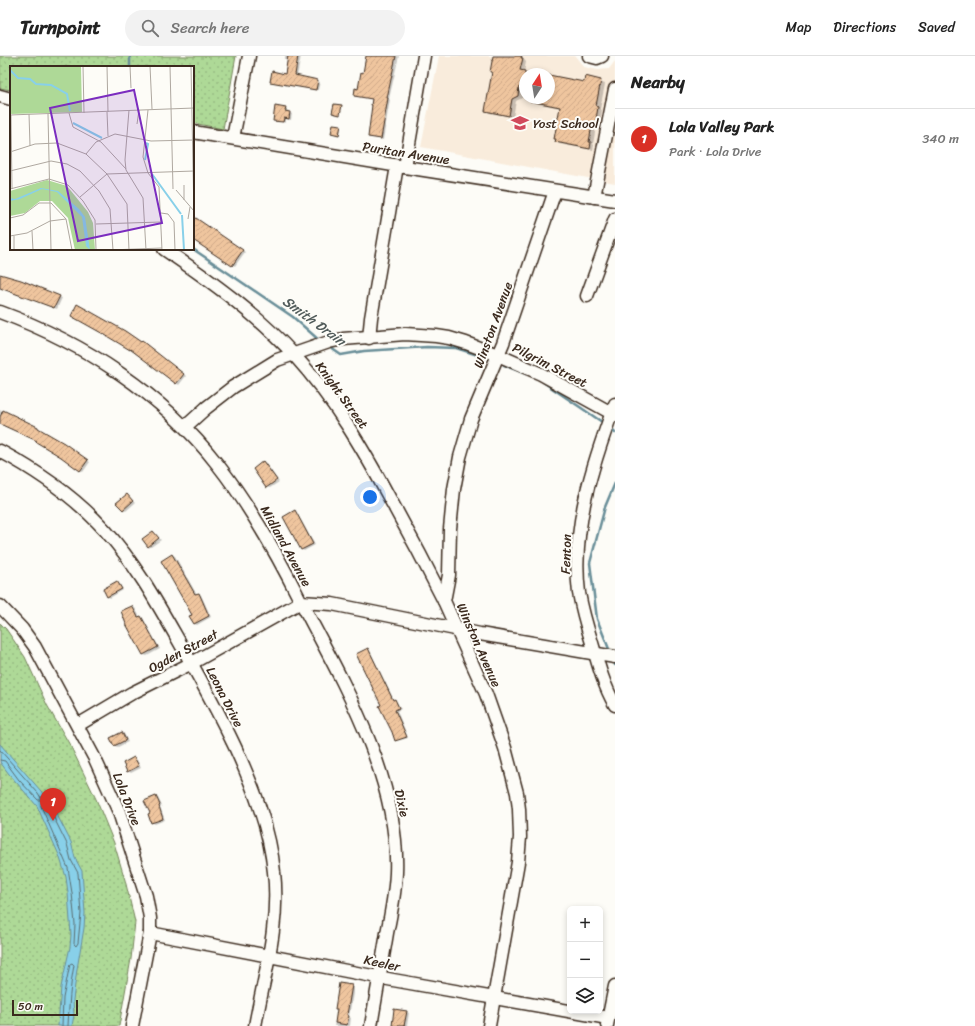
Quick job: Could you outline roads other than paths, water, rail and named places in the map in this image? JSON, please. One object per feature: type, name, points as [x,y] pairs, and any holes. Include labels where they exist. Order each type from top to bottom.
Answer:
[{"type":"street","points":[[233,138],[249,56]]},
{"type":"street","points":[[369,338],[371,318],[424,56]]},
{"type":"street","points":[[589,56],[598,58],[602,56]]},
{"type":"street","points":[[594,197],[615,89]]},
{"type":"street","points":[[0,96],[10,98]]},
{"type":"street","name":"Puritan Avenue","points":[[194,132],[615,200]]},
{"type":"street","name":"Winston Avenue","points":[[489,1026],[518,862],[520,837],[519,809],[517,793],[499,727],[483,687],[444,601],[449,575],[450,529],[454,489],[460,457],[471,419],[498,355],[555,191]]},
{"type":"street","points":[[587,296],[615,219]]},
{"type":"street","name":"Knight Street","points":[[165,250],[209,280],[248,310],[294,354],[306,369],[335,408],[366,455],[427,566],[444,601]]},
{"type":"street","name":"Midland Avenue","points":[[0,312],[34,325],[98,358],[128,378],[185,427],[218,465],[248,506],[266,535],[301,602],[332,604],[457,629],[615,657]]},
{"type":"street","name":"Pilgrim Street","points":[[185,427],[233,387],[277,360],[343,339],[405,334],[436,336],[466,343],[541,374],[595,405],[614,410]]},
{"type":"street","name":"Fenton","points":[[614,410],[588,485],[582,513],[578,566],[579,593],[586,622],[595,654],[609,694],[615,705]]},
{"type":"street","name":"Leona Drive","points":[[0,451],[40,474],[60,488],[92,516],[132,563],[192,663],[218,712],[248,775],[262,816],[276,886],[274,920],[255,1026]]},
{"type":"street","name":"Ogden Street","points":[[78,725],[132,692],[192,663],[301,602]]},
{"type":"street","name":"Dixie","points":[[301,602],[354,706],[375,758],[390,809],[395,844],[396,875],[371,1026]]},
{"type":"street","name":"Lola Drive","points":[[0,606],[22,629],[34,647],[78,725],[119,812],[146,896],[150,918],[150,933],[132,1026]]},
{"type":"street","name":"Keeler","points":[[150,933],[494,998],[608,1022]]},
{"type":"street","points":[[608,1022],[615,986]]},
{"type":"water","points":[[0,744],[41,791],[54,809],[71,842],[75,858],[82,871],[85,913],[73,1000],[74,1015],[72,1026],[58,1026],[61,987],[70,947],[71,935],[66,877],[59,855],[37,806],[0,762]]},
{"type":"waterway","name":"Smith Drain","points":[[130,56],[130,66]]},
{"type":"waterway","name":"Smith Drain","points":[[194,250],[293,317],[320,341]]},
{"type":"waterway","name":"Smith Drain","points":[[328,346],[341,355],[364,351],[427,347],[456,348],[487,358]]},
{"type":"waterway","name":"Smith Drain","points":[[504,365],[526,374]]},
{"type":"waterway","name":"Smith Drain","points":[[543,382],[605,424]]},
{"type":"waterway","name":"Smith Drain","points":[[610,428],[615,433]]},
{"type":"waterway","name":"Smith Drain","points":[[609,649],[597,619],[590,563],[605,507],[615,483]]},
{"type":"place","name":"Yost School","points":[[520,123]]},
{"type":"place","name":"Lola Valley Park","points":[[53,821]]}]
